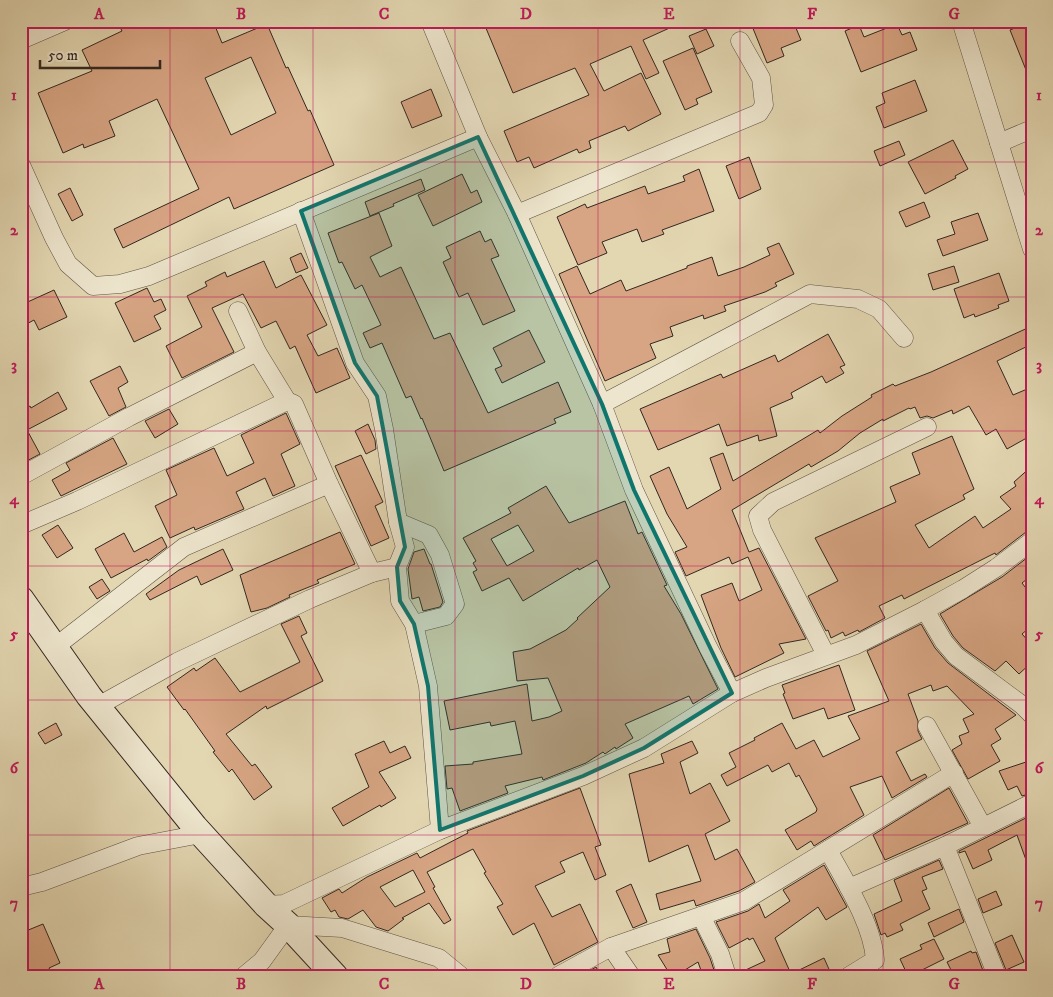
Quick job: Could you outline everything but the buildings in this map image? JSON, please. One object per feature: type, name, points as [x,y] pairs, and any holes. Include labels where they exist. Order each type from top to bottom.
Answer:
[{"type":"main road","points":[[21,599],[89,696],[201,834],[335,976]]},
{"type":"street","points":[[21,40],[64,21]]},
{"type":"street","points":[[430,21],[478,137],[517,214],[602,404],[634,490],[708,647],[732,693]]},
{"type":"street","points":[[961,21],[1032,249]]},
{"type":"street","points":[[517,214],[759,113],[764,105],[761,78],[740,41]]},
{"type":"street","points":[[999,143],[1032,129]]},
{"type":"street","points":[[21,165],[68,264],[93,286],[120,284],[149,276],[478,137]]},
{"type":"street","points":[[301,211],[355,363],[377,396],[398,522],[404,547],[397,567],[400,601],[414,624],[428,686],[440,830]]},
{"type":"street","points":[[602,404],[810,294],[858,299],[879,309],[904,338]]},
{"type":"street","points":[[238,311],[256,352],[287,401],[294,404],[329,484],[372,573]]},
{"type":"street","points":[[21,476],[256,352]]},
{"type":"street","points":[[21,526],[287,401]]},
{"type":"street","points":[[826,655],[762,530],[758,516],[773,502],[927,427]]},
{"type":"street","points":[[55,647],[184,547],[329,484]]},
{"type":"street","points":[[398,522],[429,535],[440,555],[455,604],[446,616],[414,624]]},
{"type":"street","points":[[266,905],[284,904],[440,830],[583,776],[644,748],[732,693],[826,655],[856,645],[925,610],[988,574],[1032,540]]},
{"type":"street","points":[[98,706],[185,658],[310,599],[372,573],[397,567]]},
{"type":"street","points":[[925,610],[944,642],[956,656],[1029,706]]},
{"type":"street","points":[[927,726],[983,827]]},
{"type":"street","points":[[558,976],[612,947],[644,934],[744,900],[954,774]]},
{"type":"street","points":[[849,888],[945,846],[1032,803]]},
{"type":"street","points":[[21,887],[42,882],[138,846],[201,834]]},
{"type":"street","points":[[945,846],[997,976]]},
{"type":"street","points":[[828,850],[849,888],[874,945],[875,960],[849,976]]},
{"type":"street","points":[[700,916],[720,954],[727,976]]},
{"type":"street","points":[[244,976],[262,961],[288,925],[342,928],[439,958],[461,976]]},
{"type":"street","points":[[612,947],[631,976]]},
{"type":"highlighted area","points":[[478,137],[602,404],[634,490],[732,693],[644,748],[583,776],[440,830],[428,686],[414,624],[400,601],[397,567],[405,547],[377,396],[355,363],[301,211]]}]
